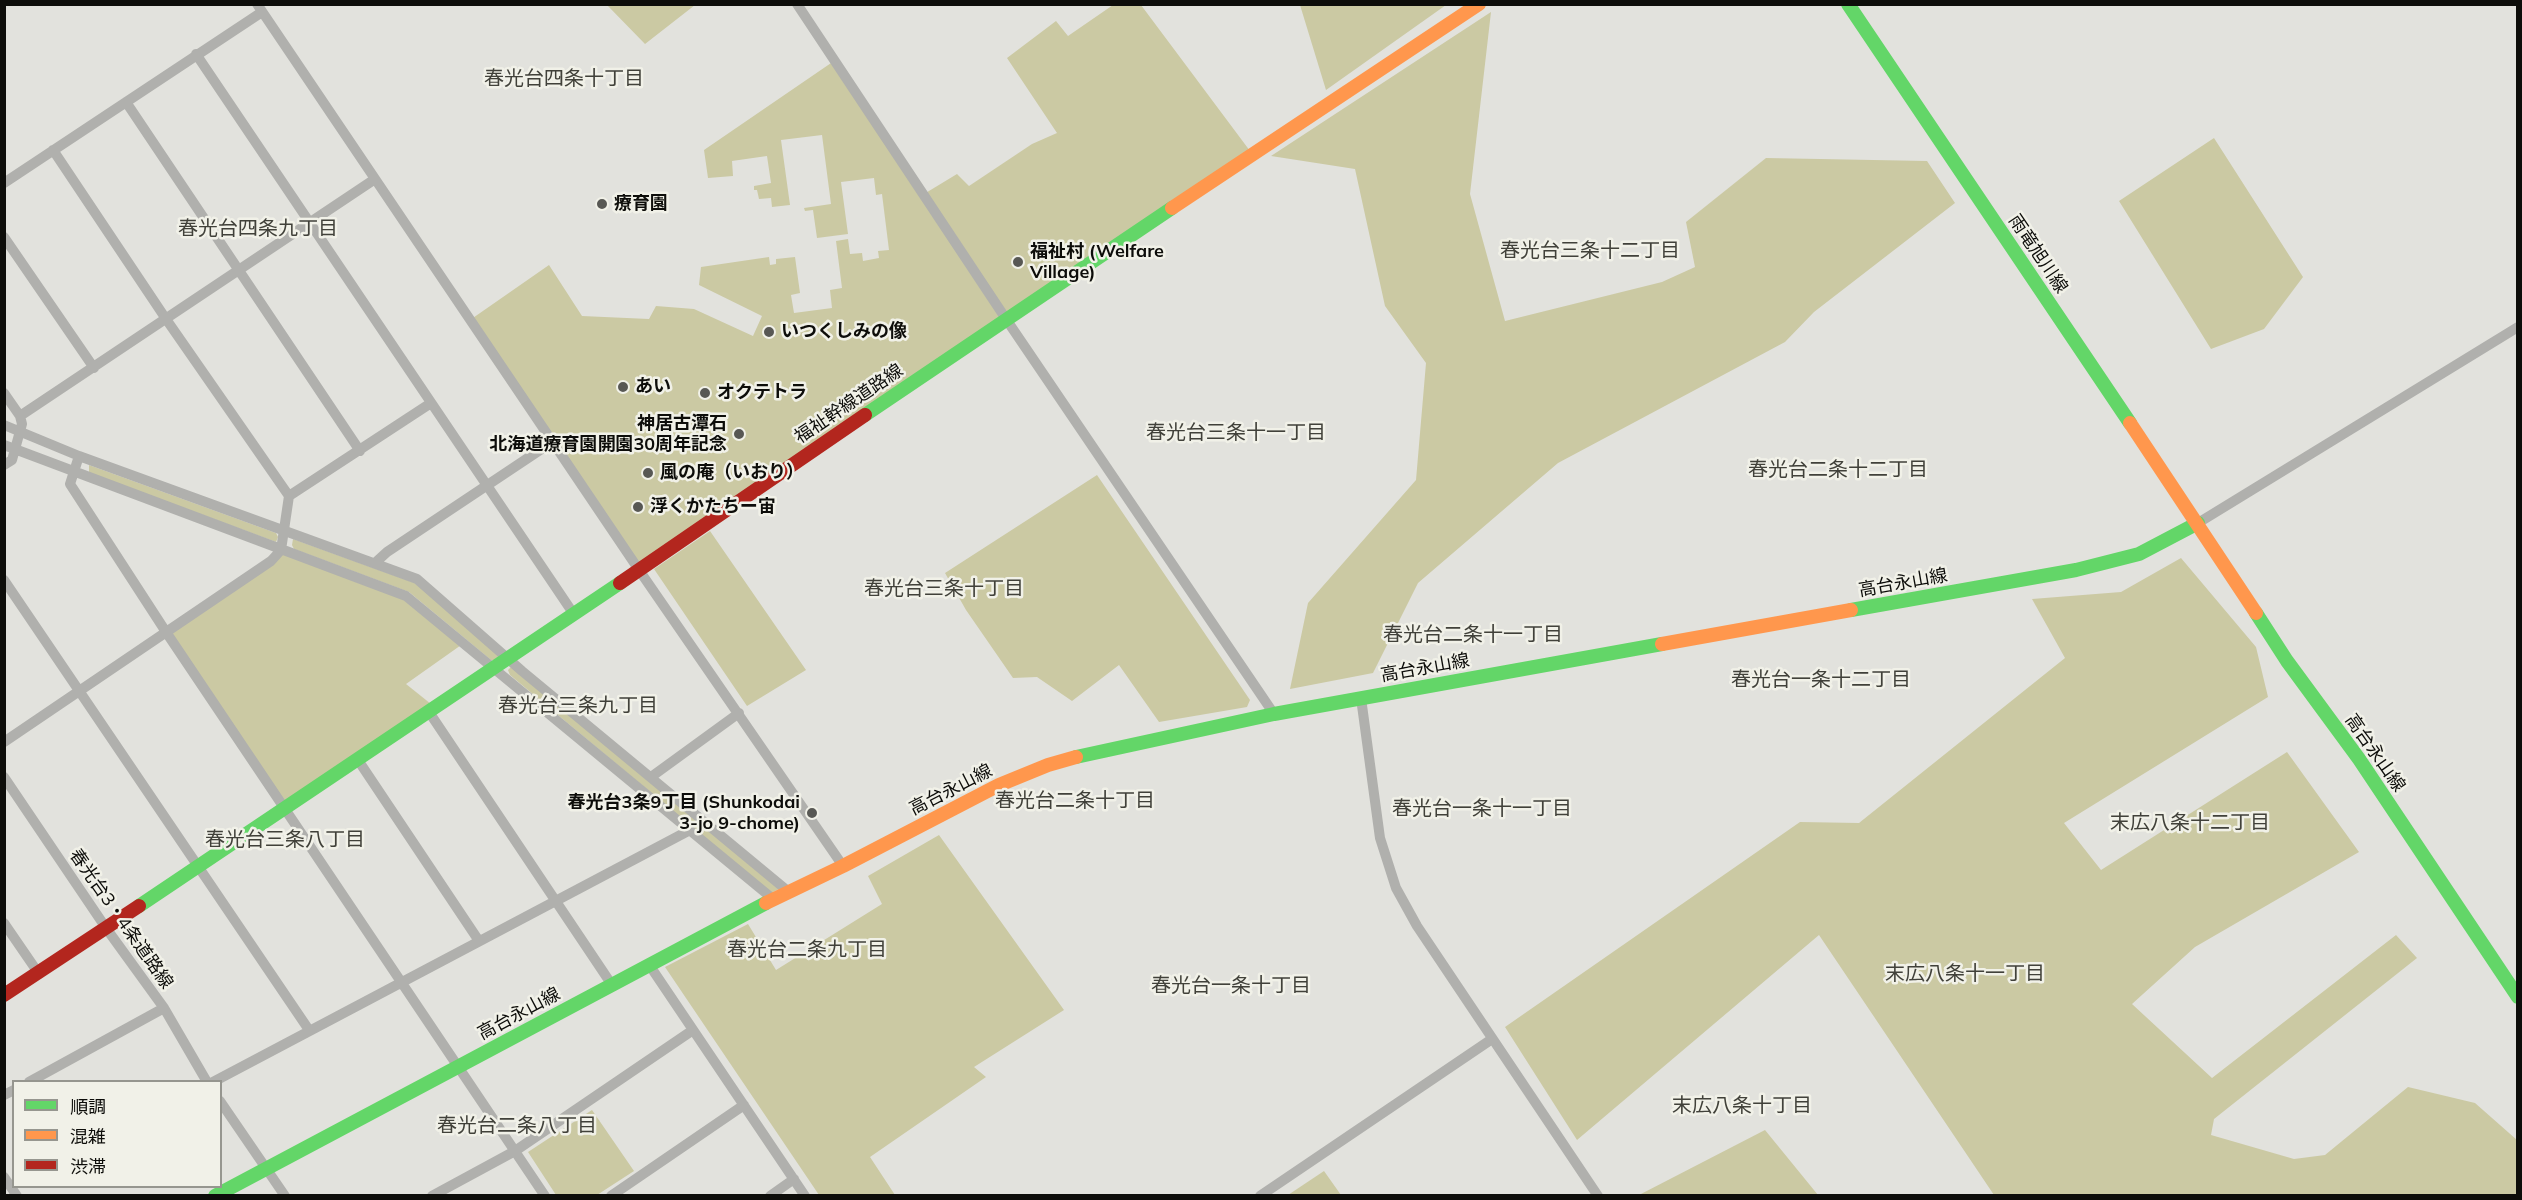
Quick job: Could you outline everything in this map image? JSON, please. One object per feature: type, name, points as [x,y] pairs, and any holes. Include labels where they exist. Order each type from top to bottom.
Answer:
[{"type":"street","points":[[796,4],[1274,714]]},
{"type":"street","name":"福祉幹線道路線","points":[[4,995],[39,974],[358,760],[1006,319],[1479,4]]},
{"type":"street","name":"雨竜旭川線","points":[[1848,4],[2198,523]]},
{"type":"street","points":[[4,183],[126,102],[260,8],[552,442],[843,866]]},
{"type":"street","points":[[196,54],[573,613]]},
{"type":"street","points":[[126,102],[360,451]]},
{"type":"street","points":[[4,742],[271,561],[280,550],[285,532],[289,496],[166,319],[53,150]]},
{"type":"street","points":[[20,416],[375,179]]},
{"type":"street","points":[[4,237],[94,368]]},
{"type":"street","points":[[2198,523],[2517,327]]},
{"type":"street","points":[[4,393],[20,416],[21,432],[10,447],[12,460],[4,465]]},
{"type":"street","points":[[289,496],[431,403]]},
{"type":"street","points":[[4,425],[79,456],[417,579],[507,658],[789,892]]},
{"type":"street","points":[[375,563],[387,552],[552,442]]},
{"type":"street","points":[[10,447],[406,596],[773,899]]},
{"type":"street","points":[[79,456],[70,484],[166,632],[545,1196]]},
{"type":"street","name":"高台永山線","points":[[215,1196],[773,899],[843,866],[999,785],[1048,765],[1110,747],[1274,714],[2076,570],[2139,554],[2198,523],[2287,661],[2359,759],[2517,997]]},
{"type":"street","points":[[4,580],[309,1030]]},
{"type":"street","points":[[1361,698],[1380,838],[1396,888],[1417,926],[1598,1196]]},
{"type":"street","points":[[429,712],[612,985]]},
{"type":"street","points":[[651,777],[739,713]]},
{"type":"street","points":[[358,760],[479,941]]},
{"type":"street","name":"春光台3・4条道路線","points":[[4,777],[106,928],[164,1008],[206,1080]]},
{"type":"street","points":[[217,1080],[690,830]]},
{"type":"street","points":[[4,923],[39,974]]},
{"type":"street","points":[[650,966],[805,1196]]},
{"type":"street","points":[[33,1080],[164,1008]]},
{"type":"street","points":[[432,1196],[515,1151],[693,1030]]},
{"type":"street","points":[[1260,1196],[1492,1039]]},
{"type":"street","points":[[222,1104],[285,1196]]},
{"type":"street","points":[[611,1196],[744,1105]]},
{"type":"street","points":[[4,1177],[13,1191]]},
{"type":"street","points":[[770,1196],[794,1179]]},
{"type":"shaded area","points":[[1300,4],[1446,5],[1326,90]]},
{"type":"shaded area","points":[[607,5],[695,5],[645,44]]},
{"type":"shaded area","points":[[1113,5],[1141,5],[1253,155],[639,570],[470,320],[549,265],[582,316],[649,319],[656,306],[694,309],[753,336],[762,316],[699,285],[701,267],[769,257],[770,265],[776,264],[776,259],[795,257],[800,293],[791,295],[794,313],[832,308],[830,290],[842,288],[836,241],[848,239],[850,254],[862,253],[863,261],[879,258],[878,251],[889,250],[882,194],[876,195],[874,178],[841,182],[848,234],[817,238],[813,210],[805,211],[804,208],[831,204],[822,135],[781,140],[790,205],[772,207],[771,198],[759,199],[757,190],[754,190],[754,186],[771,183],[767,156],[732,161],[733,176],[708,178],[704,150],[834,61],[924,194],[957,174],[969,186],[1032,144],[1057,133],[1007,58],[1056,21],[1068,36]]},
{"type":"shaded area","points":[[1491,12],[1470,194],[1505,321],[1662,282],[1695,267],[1686,222],[1766,158],[1927,161],[1955,203],[1814,312],[1785,342],[1558,463],[1418,583],[1373,673],[1290,689],[1308,603],[1416,480],[1426,363],[1385,306],[1355,169],[1271,156]]},
{"type":"shaded area","points":[[2214,138],[2303,277],[2264,329],[2211,349],[2119,201]]},
{"type":"shaded area","points":[[89,465],[276,533],[278,537],[276,542],[89,473]]},
{"type":"shaded area","points":[[1097,475],[1250,700],[1247,707],[1159,722],[1119,665],[1072,701],[1037,677],[1013,678],[966,610],[945,573]]},
{"type":"shaded area","points":[[710,531],[806,670],[747,706],[654,569]]},
{"type":"shaded area","points":[[293,539],[415,583],[501,656],[496,660],[491,660],[409,592],[294,549]]},
{"type":"shaded area","points":[[281,550],[406,596],[464,643],[406,684],[436,708],[284,808],[166,632]]},
{"type":"shaded area","points":[[2181,558],[2256,647],[2268,697],[2064,823],[2101,870],[2287,752],[2359,852],[2195,947],[2132,1004],[2212,1078],[2396,935],[2417,958],[2214,1119],[2211,1135],[2294,1159],[2325,1155],[2408,1087],[2475,1103],[2517,1140],[2517,1195],[1994,1195],[1819,935],[1577,1140],[1505,1027],[1800,822],[1859,823],[2065,658],[2032,599],[2121,592]]},
{"type":"shaded area","points":[[511,667],[781,888],[771,893],[510,675],[508,670]]},
{"type":"shaded area","points":[[939,835],[1064,1010],[974,1067],[986,1077],[870,1157],[895,1195],[819,1195],[665,967],[748,924],[776,970],[882,904],[868,876]]},
{"type":"shaded area","points":[[592,1110],[634,1171],[597,1195],[556,1195],[528,1152]]},
{"type":"shaded area","points":[[1765,1130],[1818,1195],[1639,1195]]},
{"type":"shaded area","points":[[1324,1171],[1341,1195],[1288,1195]]},
{"type":"traffic: fast","points":[[1848,4],[2130,423]]},
{"type":"traffic: fast","points":[[865,415],[1172,208]]},
{"type":"traffic: fast","points":[[1851,610],[2076,570],[2139,554],[2198,523]]},
{"type":"traffic: fast","points":[[139,906],[620,583]]},
{"type":"traffic: fast","points":[[2256,613],[2287,661],[2359,759],[2518,997]]},
{"type":"traffic: fast","points":[[1076,757],[1274,714],[1662,644]]},
{"type":"traffic: fast","points":[[215,1196],[766,903]]},
{"type":"traffic: slow","points":[[1172,208],[1479,4]]},
{"type":"traffic: slow","points":[[2130,423],[2256,613]]},
{"type":"traffic: slow","points":[[1662,644],[1851,610]]},
{"type":"traffic: slow","points":[[766,903],[999,785],[1048,765],[1076,757]]},
{"type":"traffic: jam","points":[[620,583],[865,415]]},
{"type":"traffic: jam","points":[[4,995],[139,906]]},
{"type":"place","name":"療育園","points":[[602,204]]},
{"type":"place","name":"福祉村 (Welfare Village)","points":[[1018,262]]},
{"type":"place","name":"いつくしみの像","points":[[769,332]]},
{"type":"place","name":"あい","points":[[623,387]]},
{"type":"place","name":"オクテトラ","points":[[705,393]]},
{"type":"place","name":"神居古潭石 北海道療育園開園30周年記念","points":[[739,434]]},
{"type":"place","name":"風の庵（いおり）","points":[[648,473]]},
{"type":"place","name":"浮くかたちー宙","points":[[638,507]]},
{"type":"place","name":"春光台3条9丁目 (Shunkodai 3-jo 9-chome)","points":[[812,813]]},
{"type":"district","name":"春光台四条十丁目","points":[[564,79]]},
{"type":"district","name":"春光台四条九丁目","points":[[258,229]]},
{"type":"district","name":"春光台三条十二丁目","points":[[1590,251]]},
{"type":"district","name":"春光台三条十一丁目","points":[[1236,433]]},
{"type":"district","name":"春光台二条十二丁目","points":[[1838,470]]},
{"type":"district","name":"春光台三条十丁目","points":[[944,589]]},
{"type":"district","name":"春光台二条十一丁目","points":[[1473,635]]},
{"type":"district","name":"春光台一条十二丁目","points":[[1821,680]]},
{"type":"district","name":"春光台三条九丁目","points":[[578,706]]},
{"type":"district","name":"春光台二条十丁目","points":[[1075,801]]},
{"type":"district","name":"春光台一条十一丁目","points":[[1482,809]]},
{"type":"district","name":"末広八条十二丁目","points":[[2190,823]]},
{"type":"district","name":"春光台三条八丁目","points":[[285,840]]},
{"type":"district","name":"春光台二条九丁目","points":[[807,950]]},
{"type":"district","name":"末広八条十一丁目","points":[[1965,974]]},
{"type":"district","name":"春光台一条十丁目","points":[[1231,986]]},
{"type":"district","name":"末広八条十丁目","points":[[1742,1106]]},
{"type":"district","name":"春光台二条八丁目","points":[[517,1126]]}]
